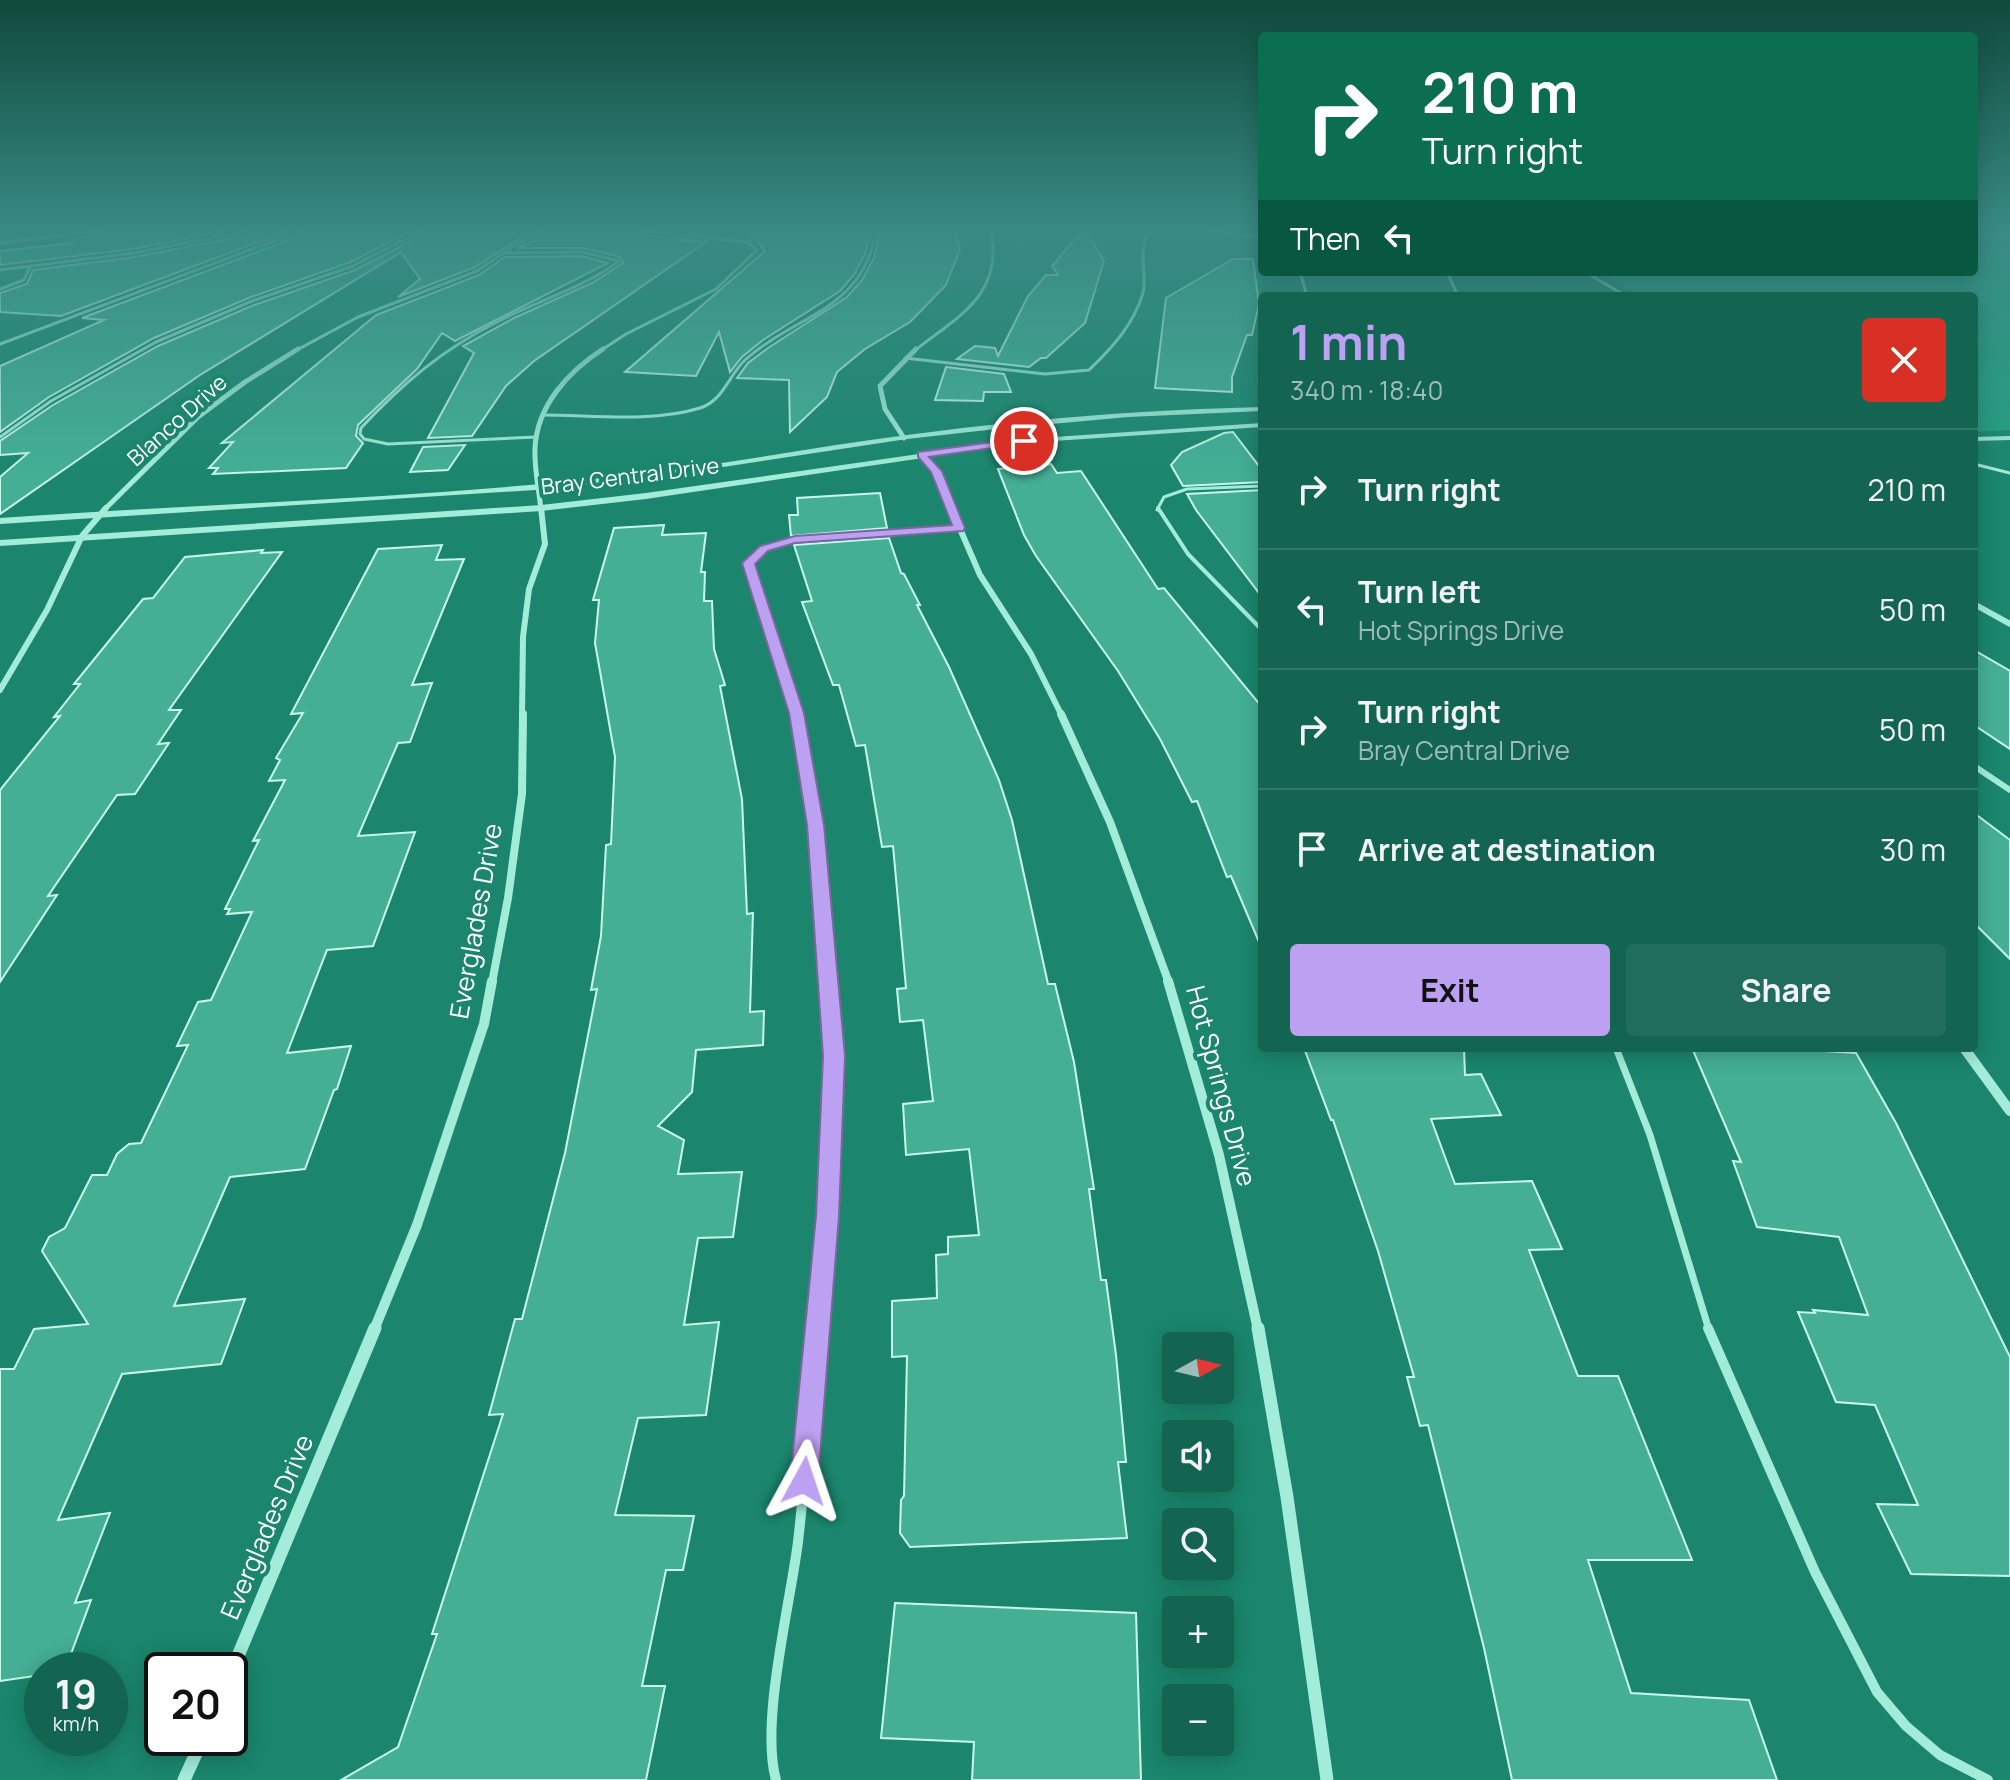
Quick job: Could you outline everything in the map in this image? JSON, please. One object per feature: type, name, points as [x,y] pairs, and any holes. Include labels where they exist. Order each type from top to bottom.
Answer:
[{"type":"street","points":[[0,344],[82,311]]},
{"type":"street","name":"Blanco Drive","points":[[0,689],[47,610],[82,536],[101,513],[198,417],[277,361],[373,311]]},
{"type":"street","name":"Everglades Drive","points":[[240,1652],[305,1502],[417,1225],[484,1024],[508,898],[522,794],[523,637],[529,589],[545,544],[535,447],[542,415],[561,384],[595,354],[672,311]]},
{"type":"street","points":[[904,438],[885,409],[880,386],[905,358],[968,311]]},
{"type":"street","name":"Bray Central Drive","points":[[0,521],[469,494],[703,469],[904,438],[1099,416],[1258,409]]},
{"type":"street","name":"Bray Central Drive","points":[[0,543],[541,508],[646,496],[921,454],[1113,433],[1258,425]]},
{"type":"street","points":[[1978,439],[2010,438]]},
{"type":"street","name":"Hot Springs Drive","points":[[921,454],[936,471],[959,528],[992,595],[1034,659],[1103,801],[1149,915],[1190,1043],[1258,1331],[1327,1780]]},
{"type":"street","points":[[1978,606],[2010,624]]},
{"type":"street","points":[[1967,1052],[2010,1111]]},
{"type":"street","points":[[184,1780],[195,1756]]},
{"type":"lane","points":[[0,437],[51,401],[156,342],[228,311]]},
{"type":"lane","points":[[521,311],[446,351],[402,384],[361,428],[360,434],[374,442],[388,444],[537,437]]},
{"type":"lane","points":[[542,415],[677,412],[712,403],[746,359],[823,311]]},
{"type":"lane","points":[[905,358],[1045,374],[1089,370],[1125,331],[1136,311]]},
{"type":"lane","points":[[1978,465],[2010,473]]},
{"type":"lane","points":[[1258,486],[1174,492],[1158,502],[1157,509],[1188,554],[1258,626]]},
{"type":"lane","points":[[776,1780],[773,1769],[773,1715],[798,1542],[828,1216],[834,1056],[816,825],[797,713],[749,563],[764,548],[795,540],[959,528]]},
{"type":"lane","points":[[1978,769],[2010,790]]},
{"type":"lane","points":[[1618,1052],[1650,1135],[1710,1335],[1815,1572],[1877,1692],[1906,1726],[1940,1755],[1988,1780]]},
{"type":"green space","points":[[1978,311],[2010,311],[2010,430],[1978,432]]},
{"type":"building","points":[[0,311],[74,311],[61,316]]},
{"type":"building","points":[[100,311],[218,311],[154,338],[49,397],[0,432],[0,366],[104,320],[82,318]]},
{"type":"building","points":[[240,311],[304,311],[200,375],[0,514],[0,477],[28,453],[0,455],[0,441],[53,405],[158,346]]},
{"type":"building","points":[[386,311],[514,311],[455,341],[442,333],[417,369],[358,425],[356,436],[363,443],[346,468],[213,474],[218,468],[209,468],[233,442],[222,443],[376,315]]},
{"type":"building","points":[[529,311],[606,311],[534,361],[506,386],[472,436],[428,438],[474,353],[463,346]]},
{"type":"building","points":[[696,311],[808,311],[763,340],[742,357],[730,372],[719,332],[696,376],[625,372]]},
{"type":"building","points":[[825,311],[921,311],[910,322],[865,349],[837,372],[827,397],[790,432],[789,380],[737,378],[748,363]]},
{"type":"building","points":[[1020,311],[1089,311],[1085,323],[1046,358],[1029,367],[957,359],[975,346],[995,348],[998,356]]},
{"type":"building","points":[[1164,311],[1257,311],[1252,335],[1247,335],[1232,377],[1232,392],[1155,388]]},
{"type":"building","points":[[946,367],[1004,374],[1011,392],[984,392],[983,401],[935,400]]},
{"type":"building","points":[[1233,432],[1258,465],[1258,482],[1183,486],[1171,465],[1182,452]]},
{"type":"building","points":[[465,445],[448,470],[410,472],[423,447]]},
{"type":"building","points":[[1051,464],[1057,473],[1081,471],[1158,589],[1164,588],[1258,702],[1258,940],[1231,876],[1227,877],[1197,801],[1192,802],[1160,739],[1118,671],[1036,556],[1024,535],[998,469]]},
{"type":"building","points":[[1258,490],[1258,592],[1196,510],[1187,494]]},
{"type":"building","points":[[880,493],[887,528],[791,536],[789,515],[798,515],[797,498]]},
{"type":"building","points":[[664,525],[662,535],[706,533],[701,572],[705,572],[704,601],[712,601],[714,649],[725,685],[720,686],[742,799],[747,914],[753,913],[750,1012],[764,1011],[763,1045],[696,1050],[692,1092],[658,1126],[684,1140],[678,1174],[742,1172],[733,1237],[698,1238],[684,1325],[719,1322],[706,1415],[638,1418],[615,1515],[694,1516],[683,1570],[666,1570],[642,1686],[665,1686],[646,1780],[341,1780],[398,1747],[437,1634],[432,1634],[503,1414],[489,1415],[515,1319],[522,1319],[565,1153],[597,989],[591,990],[601,936],[606,845],[611,844],[615,757],[595,643],[599,600],[593,600],[614,528]]},
{"type":"building","points":[[889,538],[901,573],[920,605],[917,605],[949,667],[999,780],[1012,820],[1048,984],[1055,984],[1074,1062],[1094,1189],[1089,1189],[1101,1280],[1106,1280],[1116,1355],[1126,1462],[1118,1462],[1127,1538],[910,1547],[900,1533],[901,1500],[904,1496],[907,1356],[892,1357],[892,1301],[937,1298],[936,1255],[948,1254],[948,1237],[979,1235],[969,1149],[906,1155],[903,1104],[933,1101],[923,1020],[900,1022],[897,989],[906,988],[893,846],[882,847],[865,745],[856,746],[839,685],[833,685],[802,602],[812,601],[794,545]]},
{"type":"building","points":[[442,545],[436,560],[464,559],[412,685],[432,683],[410,742],[398,743],[358,836],[415,832],[373,946],[327,950],[287,1053],[351,1046],[337,1089],[334,1090],[305,1169],[230,1177],[174,1306],[245,1299],[221,1364],[122,1374],[58,1520],[110,1513],[75,1603],[91,1600],[72,1652],[24,1652],[24,1678],[0,1681],[0,1369],[14,1369],[34,1329],[88,1324],[42,1251],[49,1237],[65,1228],[92,1175],[107,1175],[117,1154],[129,1144],[141,1143],[188,1045],[177,1046],[198,1002],[211,1000],[252,912],[227,914],[230,909],[225,909],[259,840],[253,841],[285,780],[269,781],[280,760],[276,758],[303,713],[291,714],[378,549]]},
{"type":"building","points":[[263,550],[261,553],[282,552],[169,710],[181,710],[158,744],[169,743],[135,794],[117,795],[48,896],[57,895],[0,982],[0,790],[60,716],[54,717],[80,684],[74,684],[143,599],[153,598],[185,557]]},
{"type":"building","points":[[1978,652],[2010,671],[2010,749],[1978,728]]},
{"type":"building","points":[[1978,816],[2010,840],[2010,959],[1978,927]]},
{"type":"building","points":[[1306,1052],[1464,1052],[1465,1075],[1481,1074],[1501,1115],[1431,1119],[1455,1184],[1532,1181],[1562,1249],[1529,1250],[1578,1376],[1618,1376],[1692,1560],[1588,1560],[1631,1693],[1749,1700],[1777,1780],[1512,1780],[1484,1648],[1428,1425],[1420,1426],[1407,1377],[1414,1377],[1378,1251]]},
{"type":"building","points":[[1694,1052],[1856,1053],[1896,1123],[2010,1357],[2010,1576],[1911,1574],[1877,1504],[1918,1505],[1875,1405],[1836,1402],[1798,1312],[1815,1313],[1813,1310],[1868,1315],[1839,1237],[1757,1227],[1733,1161],[1741,1162]]},
{"type":"building","points":[[895,1603],[1136,1613],[1141,1780],[972,1780],[974,1742],[881,1738]]},
{"type":"route","points":[[804,1481],[828,1216],[834,1056],[816,825],[797,713],[749,571],[749,563],[764,548],[795,540],[959,528],[950,498],[936,471],[921,454],[1024,441]]}]
